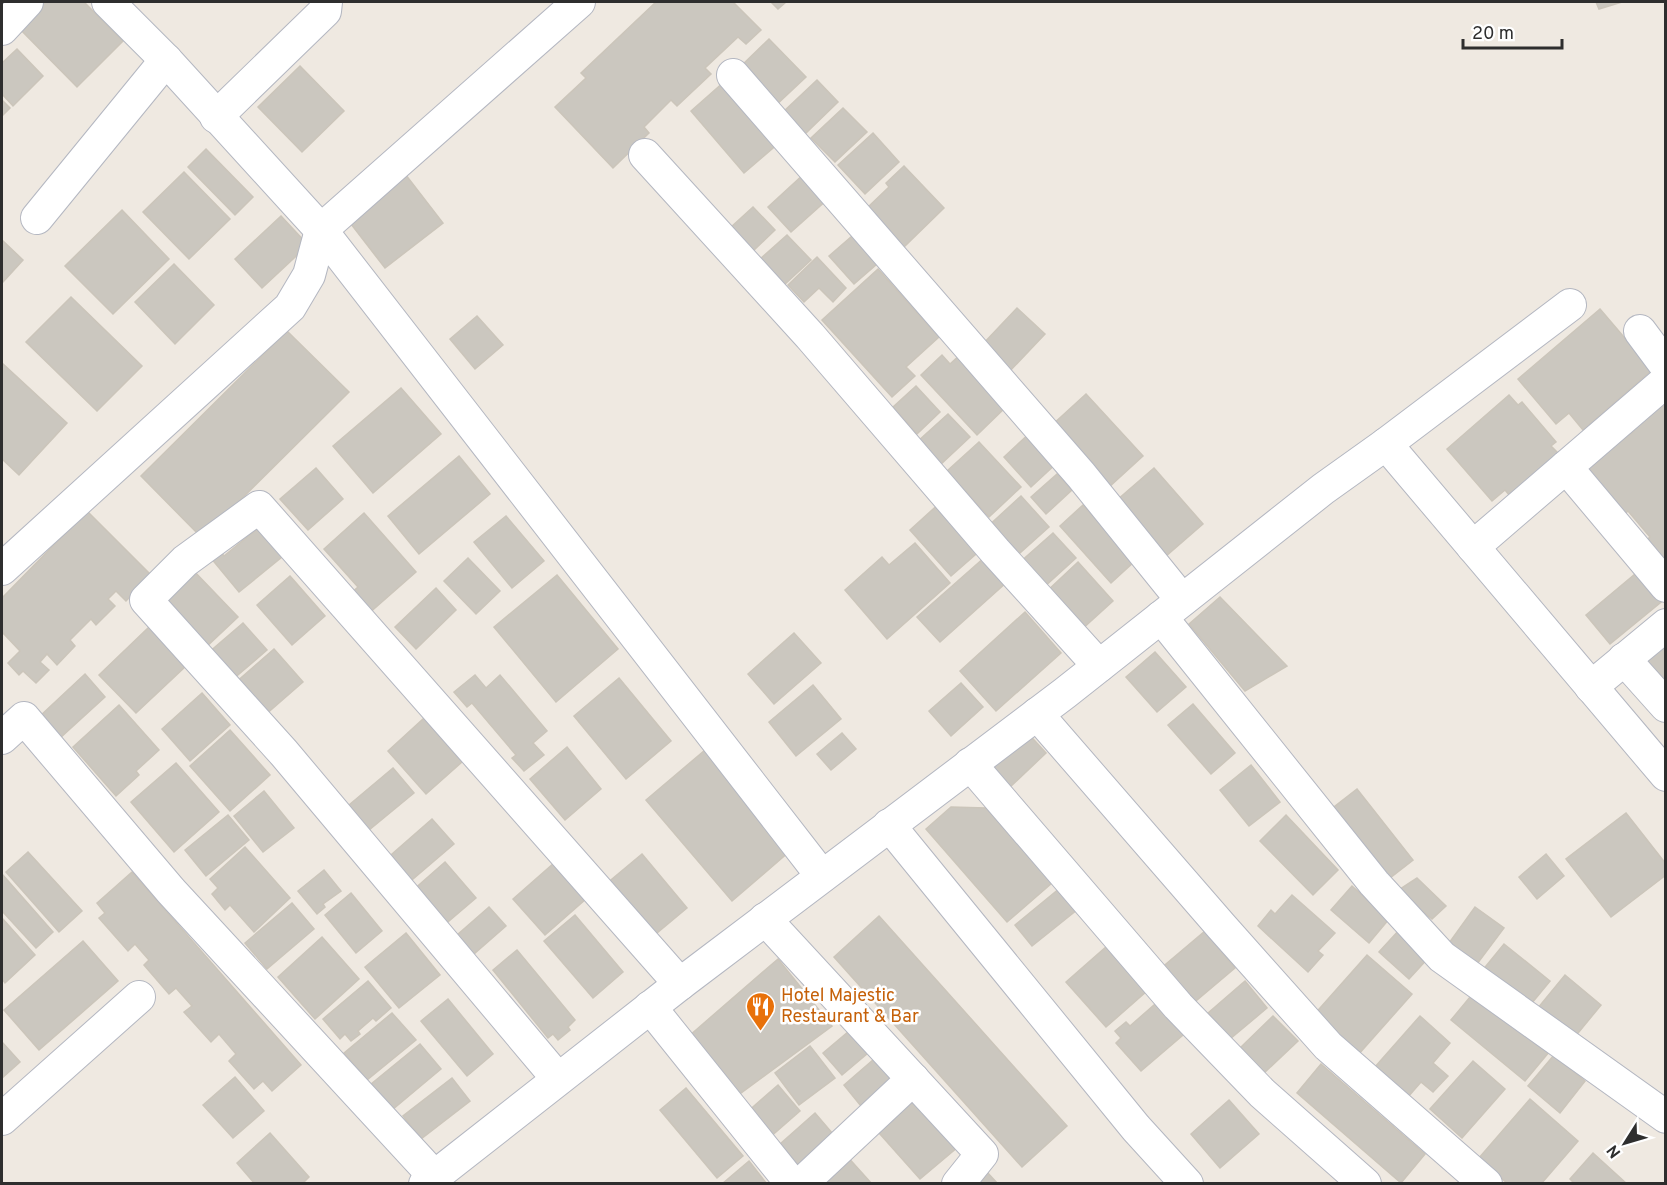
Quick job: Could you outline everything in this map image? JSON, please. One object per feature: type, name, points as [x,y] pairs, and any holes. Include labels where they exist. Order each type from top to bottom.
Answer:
[{"type":"street","points":[[2,29],[27,2]]},
{"type":"street","points":[[108,2],[166,60],[321,230],[822,876]]},
{"type":"street","points":[[216,117],[325,11],[326,2]]},
{"type":"street","points":[[2,569],[290,307],[309,275],[321,230],[579,2]]},
{"type":"street","points":[[36,218],[166,60]]},
{"type":"street","points":[[732,75],[1082,475],[1172,609],[1374,883],[1442,957],[1665,1117]]},
{"type":"street","points":[[645,155],[810,336],[995,551],[1099,666]]},
{"type":"street","points":[[2,738],[24,718],[171,891],[429,1180],[680,984],[1037,714],[1323,489],[1570,305]]},
{"type":"street","points":[[1640,331],[1665,366]]},
{"type":"street","points":[[1473,547],[1665,381]]},
{"type":"street","points":[[1386,444],[1665,775]]},
{"type":"street","points":[[1566,467],[1665,586]]},
{"type":"street","points":[[558,1079],[284,753],[146,600],[185,561],[259,507],[680,984]]},
{"type":"street","points":[[1592,687],[1665,625]]},
{"type":"street","points":[[1624,659],[1665,706]]},
{"type":"street","points":[[1037,714],[1328,1046],[1486,1184]]},
{"type":"street","points":[[970,764],[1178,1006],[1262,1093],[1365,1184]]},
{"type":"street","points":[[889,825],[1136,1128],[1186,1184]]},
{"type":"street","points":[[765,919],[982,1154],[958,1184]]},
{"type":"street","points":[[2,1119],[139,997]]},
{"type":"street","points":[[650,1007],[792,1184]]},
{"type":"street","points":[[801,1184],[913,1079]]},
{"type":"building","points":[[31,2],[84,2],[123,41],[77,87],[12,21]]},
{"type":"building","points":[[656,2],[733,2],[761,30],[746,44],[738,37],[705,68],[711,74],[677,106],[671,100],[644,127],[649,133],[613,168],[555,107],[586,78],[581,73]]},
{"type":"building","points":[[771,2],[786,2],[778,9]]},
{"type":"building","points":[[1596,2],[1622,2],[1599,9]]},
{"type":"building","points":[[769,39],[806,77],[773,108],[737,70]]},
{"type":"building","points":[[17,49],[43,76],[13,106],[2,94],[2,63]]},
{"type":"building","points":[[300,66],[344,111],[302,152],[258,107]]},
{"type":"building","points":[[817,80],[838,102],[803,136],[782,113]]},
{"type":"building","points":[[725,81],[779,143],[744,173],[691,111]]},
{"type":"building","points":[[2,100],[10,108],[2,116]]},
{"type":"building","points":[[843,108],[867,132],[835,162],[811,138]]},
{"type":"building","points":[[873,133],[899,162],[865,194],[838,165]]},
{"type":"building","points":[[206,149],[253,197],[235,215],[188,167]]},
{"type":"building","points":[[904,166],[944,208],[903,248],[866,209],[889,187],[886,183]]},
{"type":"building","points":[[402,170],[443,223],[385,268],[344,215]]},
{"type":"building","points":[[184,172],[230,219],[189,259],[143,212]]},
{"type":"building","points":[[805,173],[828,199],[791,232],[768,207]]},
{"type":"building","points":[[753,207],[775,230],[752,252],[730,228]]},
{"type":"building","points":[[122,210],[169,259],[113,314],[65,266]]},
{"type":"building","points":[[281,216],[308,245],[262,288],[235,259]]},
{"type":"building","points":[[859,230],[884,258],[854,284],[829,256]]},
{"type":"building","points":[[787,235],[811,260],[783,286],[759,260]]},
{"type":"building","points":[[2,240],[23,260],[2,283]]},
{"type":"building","points":[[817,257],[846,288],[833,302],[819,288],[804,302],[788,285]]},
{"type":"building","points":[[174,264],[214,305],[175,344],[135,302]]},
{"type":"building","points":[[878,269],[939,337],[906,367],[915,376],[892,397],[822,320]]},
{"type":"building","points":[[71,297],[142,366],[97,411],[26,342]]},
{"type":"building","points":[[1017,308],[1045,334],[1009,372],[982,345]]},
{"type":"building","points":[[1600,309],[1652,370],[1583,430],[1569,413],[1556,424],[1518,379]]},
{"type":"building","points":[[477,316],[503,345],[475,369],[450,339]]},
{"type":"building","points":[[287,331],[349,392],[202,538],[141,476]]},
{"type":"building","points":[[961,354],[1009,404],[977,435],[921,375],[942,355],[950,364]]},
{"type":"building","points":[[2,363],[67,423],[19,475],[2,459]]},
{"type":"building","points":[[916,386],[940,412],[917,434],[893,407]]},
{"type":"building","points":[[401,388],[441,434],[373,493],[333,446]]},
{"type":"building","points":[[1086,394],[1143,456],[1108,488],[1051,426]]},
{"type":"building","points":[[1509,395],[1518,405],[1522,402],[1556,442],[1551,446],[1559,454],[1510,496],[1505,490],[1492,501],[1447,449]]},
{"type":"building","points":[[1659,401],[1666,409],[1666,574],[1641,545],[1650,537],[1628,511],[1619,519],[1578,469],[1607,445],[1611,449],[1634,431],[1629,426]]},
{"type":"building","points":[[948,414],[970,437],[939,466],[917,442]]},
{"type":"building","points":[[1032,431],[1059,461],[1031,487],[1004,457]]},
{"type":"building","points":[[979,442],[1021,487],[989,517],[947,471]]},
{"type":"building","points":[[459,456],[490,494],[419,554],[388,516]]},
{"type":"building","points":[[316,468],[343,499],[308,530],[280,499]]},
{"type":"building","points":[[1154,468],[1203,524],[1165,557],[1117,500]]},
{"type":"building","points":[[1057,474],[1072,490],[1046,514],[1031,497]]},
{"type":"building","points":[[1021,496],[1049,527],[1012,560],[985,529]]},
{"type":"building","points":[[942,501],[983,548],[951,576],[910,530]]},
{"type":"building","points":[[1083,505],[1135,561],[1111,583],[1060,526]]},
{"type":"building","points":[[87,511],[151,575],[126,601],[116,591],[108,599],[115,606],[96,625],[91,619],[70,640],[75,646],[57,665],[47,654],[40,662],[49,670],[36,683],[23,671],[19,675],[8,663],[20,651],[3,633],[2,635],[2,598]]},
{"type":"building","points":[[364,513],[416,572],[367,615],[349,595],[358,587],[324,549]]},
{"type":"building","points":[[506,516],[544,561],[512,588],[474,542]]},
{"type":"building","points":[[263,524],[287,553],[239,592],[206,552],[215,544],[224,556]]},
{"type":"building","points":[[1053,533],[1076,558],[1042,589],[1019,563]]},
{"type":"building","points":[[915,543],[950,583],[887,639],[845,590],[882,557],[889,565]]},
{"type":"building","points":[[985,557],[1007,582],[940,642],[917,617]]},
{"type":"building","points":[[468,558],[500,591],[476,614],[444,581]]},
{"type":"building","points":[[1078,562],[1113,601],[1080,631],[1045,593]]},
{"type":"building","points":[[191,568],[238,617],[203,650],[156,601]]},
{"type":"building","points":[[1641,569],[1665,599],[1610,644],[1586,615]]},
{"type":"building","points":[[557,575],[618,649],[556,702],[494,627]]},
{"type":"building","points":[[290,576],[325,616],[292,645],[257,605]]},
{"type":"building","points":[[436,588],[456,610],[416,649],[395,627]]},
{"type":"building","points":[[1220,597],[1287,666],[1245,691],[1189,624]]},
{"type":"building","points":[[1025,612],[1061,653],[996,711],[960,671]]},
{"type":"building","points":[[243,623],[267,650],[232,680],[208,653]]},
{"type":"building","points":[[149,627],[186,666],[136,713],[99,675]]},
{"type":"building","points":[[794,633],[821,663],[774,704],[748,674]]},
{"type":"building","points":[[1666,645],[1666,691],[1643,664]]},
{"type":"building","points":[[274,649],[303,682],[264,716],[235,683]]},
{"type":"building","points":[[1155,652],[1186,687],[1157,712],[1126,677]]},
{"type":"building","points":[[85,674],[105,697],[59,739],[39,717]]},
{"type":"building","points":[[475,675],[486,688],[500,675],[547,731],[533,743],[544,755],[524,771],[512,758],[516,755],[472,703],[467,707],[454,692]]},
{"type":"building","points":[[619,678],[671,741],[626,779],[574,716]]},
{"type":"building","points":[[961,683],[983,707],[951,736],[929,711]]},
{"type":"building","points":[[813,685],[841,719],[796,756],[769,722]]},
{"type":"building","points":[[202,693],[230,725],[190,761],[162,729]]},
{"type":"building","points":[[1193,704],[1235,753],[1211,774],[1168,725]]},
{"type":"building","points":[[119,705],[159,750],[136,771],[139,775],[116,796],[73,747]]},
{"type":"building","points":[[424,718],[462,762],[426,794],[388,751]]},
{"type":"building","points":[[1024,729],[1046,753],[1009,788],[986,764]]},
{"type":"building","points":[[230,730],[270,775],[230,811],[190,766]]},
{"type":"building","points":[[842,733],[856,749],[831,770],[817,754]]},
{"type":"building","points":[[711,745],[797,845],[732,901],[646,800]]},
{"type":"building","points":[[567,747],[601,789],[565,820],[530,779]]},
{"type":"building","points":[[176,763],[219,812],[174,852],[131,802]]},
{"type":"building","points":[[1251,765],[1280,802],[1249,826],[1220,790]]},
{"type":"building","points":[[393,768],[414,793],[363,835],[343,810]]},
{"type":"building","points":[[1357,789],[1413,860],[1381,885],[1325,814]]},
{"type":"building","points":[[264,791],[294,828],[263,852],[234,816]]},
{"type":"building","points":[[951,807],[986,808],[1052,883],[1007,922],[926,829]]},
{"type":"building","points":[[1626,813],[1666,864],[1666,875],[1611,917],[1566,859]]},
{"type":"building","points":[[228,815],[249,840],[206,876],[185,850]]},
{"type":"building","points":[[1286,815],[1338,870],[1313,895],[1260,841]]},
{"type":"building","points":[[432,819],[454,844],[406,885],[384,861]]},
{"type":"building","points":[[245,847],[290,898],[254,932],[230,905],[225,910],[212,894],[218,888],[210,879]]},
{"type":"building","points":[[28,852],[82,911],[59,932],[6,872]]},
{"type":"building","points":[[642,854],[687,908],[651,938],[606,884]]},
{"type":"building","points":[[1546,854],[1564,876],[1537,899],[1519,877]]},
{"type":"building","points":[[445,862],[476,898],[442,927],[412,891]]},
{"type":"building","points":[[554,863],[586,899],[545,935],[513,899]]},
{"type":"building","points":[[324,870],[341,891],[323,904],[325,907],[317,914],[298,891]]},
{"type":"building","points":[[132,872],[301,1065],[272,1091],[263,1081],[254,1089],[229,1061],[236,1054],[219,1034],[211,1042],[184,1012],[192,1006],[176,988],[169,994],[144,965],[149,960],[135,944],[128,951],[99,918],[105,913],[97,903]]},
{"type":"building","points":[[2,874],[53,932],[36,948],[2,911]]},
{"type":"building","points":[[1417,878],[1446,906],[1432,919],[1397,891]]},
{"type":"building","points":[[1352,886],[1389,919],[1369,943],[1331,910]]},
{"type":"building","points":[[1060,888],[1077,910],[1032,946],[1015,925]]},
{"type":"building","points":[[351,893],[382,931],[356,953],[325,915]]},
{"type":"building","points":[[1292,895],[1335,933],[1318,951],[1323,955],[1308,972],[1258,926],[1271,910],[1275,914]]},
{"type":"building","points":[[292,903],[314,929],[267,969],[245,943]]},
{"type":"building","points":[[489,907],[506,926],[466,961],[449,942]]},
{"type":"building","points":[[1475,907],[1504,928],[1477,964],[1449,943]]},
{"type":"building","points":[[575,915],[623,972],[593,998],[544,941]]},
{"type":"building","points":[[879,916],[1067,1126],[1022,1167],[834,957]]},
{"type":"building","points":[[2,918],[35,955],[5,983],[2,979]]},
{"type":"building","points":[[1400,929],[1430,956],[1409,979],[1379,952]]},
{"type":"building","points":[[1205,931],[1235,968],[1190,1006],[1160,969]]},
{"type":"building","points":[[406,933],[440,975],[399,1008],[365,967]]},
{"type":"building","points":[[322,937],[359,979],[315,1019],[278,977]]},
{"type":"building","points":[[83,941],[118,981],[39,1050],[4,1010]]},
{"type":"building","points":[[1504,944],[1550,981],[1527,1009],[1482,971]]},
{"type":"building","points":[[1107,946],[1147,991],[1106,1027],[1066,982]]},
{"type":"building","points":[[517,950],[575,1020],[568,1027],[570,1030],[558,1040],[553,1034],[548,1038],[493,970]]},
{"type":"building","points":[[1367,955],[1412,994],[1358,1055],[1313,1016]]},
{"type":"building","name":"Hotel Majestic Restaurant & Bar","points":[[778,959],[832,1026],[737,1096],[689,1036]]},
{"type":"building","points":[[1565,975],[1601,1005],[1574,1038],[1538,1008]]},
{"type":"building","points":[[368,981],[391,1008],[376,1021],[373,1018],[358,1031],[360,1034],[351,1041],[345,1034],[340,1039],[323,1019]]},
{"type":"building","points":[[1245,981],[1267,1008],[1230,1039],[1208,1013]]},
{"type":"building","points":[[1475,991],[1549,1052],[1525,1081],[1451,1020]]},
{"type":"building","points":[[1162,998],[1189,1030],[1141,1071],[1116,1043],[1121,1038],[1115,1031],[1126,1022],[1130,1026]]},
{"type":"building","points":[[448,999],[493,1054],[467,1076],[421,1021]]},
{"type":"building","points":[[392,1013],[416,1040],[367,1080],[344,1053]]},
{"type":"building","points":[[1273,1016],[1298,1041],[1263,1074],[1240,1048]]},
{"type":"building","points":[[1420,1016],[1450,1043],[1433,1063],[1448,1076],[1433,1092],[1421,1082],[1408,1097],[1375,1067]]},
{"type":"building","points":[[855,1026],[874,1048],[842,1075],[823,1053]]},
{"type":"building","points":[[2,1042],[20,1062],[2,1078]]},
{"type":"building","points":[[420,1044],[441,1069],[392,1110],[371,1084]]},
{"type":"building","points":[[810,1046],[835,1078],[799,1105],[775,1073]]},
{"type":"building","points":[[881,1053],[903,1078],[865,1111],[844,1085]]},
{"type":"building","points":[[1554,1055],[1585,1081],[1560,1113],[1528,1086]]},
{"type":"building","points":[[1473,1061],[1505,1089],[1462,1138],[1430,1109]]},
{"type":"building","points":[[1321,1064],[1425,1154],[1401,1183],[1297,1093]]},
{"type":"building","points":[[235,1077],[264,1111],[233,1138],[203,1105]]},
{"type":"building","points":[[452,1078],[470,1101],[421,1139],[403,1116]]},
{"type":"building","points":[[778,1085],[800,1111],[768,1139],[746,1113]]},
{"type":"building","points":[[686,1088],[743,1156],[717,1178],[660,1110]]},
{"type":"building","points":[[910,1092],[958,1147],[920,1179],[872,1125]]},
{"type":"building","points":[[1530,1099],[1578,1141],[1541,1184],[1508,1184],[1479,1158]]},
{"type":"building","points":[[1229,1100],[1259,1134],[1220,1168],[1191,1134]]},
{"type":"building","points":[[815,1113],[838,1140],[802,1170],[780,1144]]},
{"type":"building","points":[[270,1133],[309,1177],[302,1184],[255,1184],[237,1163]]},
{"type":"building","points":[[1593,1153],[1627,1184],[1575,1184],[1570,1179]]},
{"type":"building","points":[[845,1154],[872,1184],[814,1184]]},
{"type":"building","points":[[749,1161],[767,1184],[722,1184]]},
{"type":"building","points":[[986,1171],[998,1184],[974,1184]]},
{"type":"place","name":"Hotel Majestic Restaurant & Bar","points":[[760,1032]]}]
